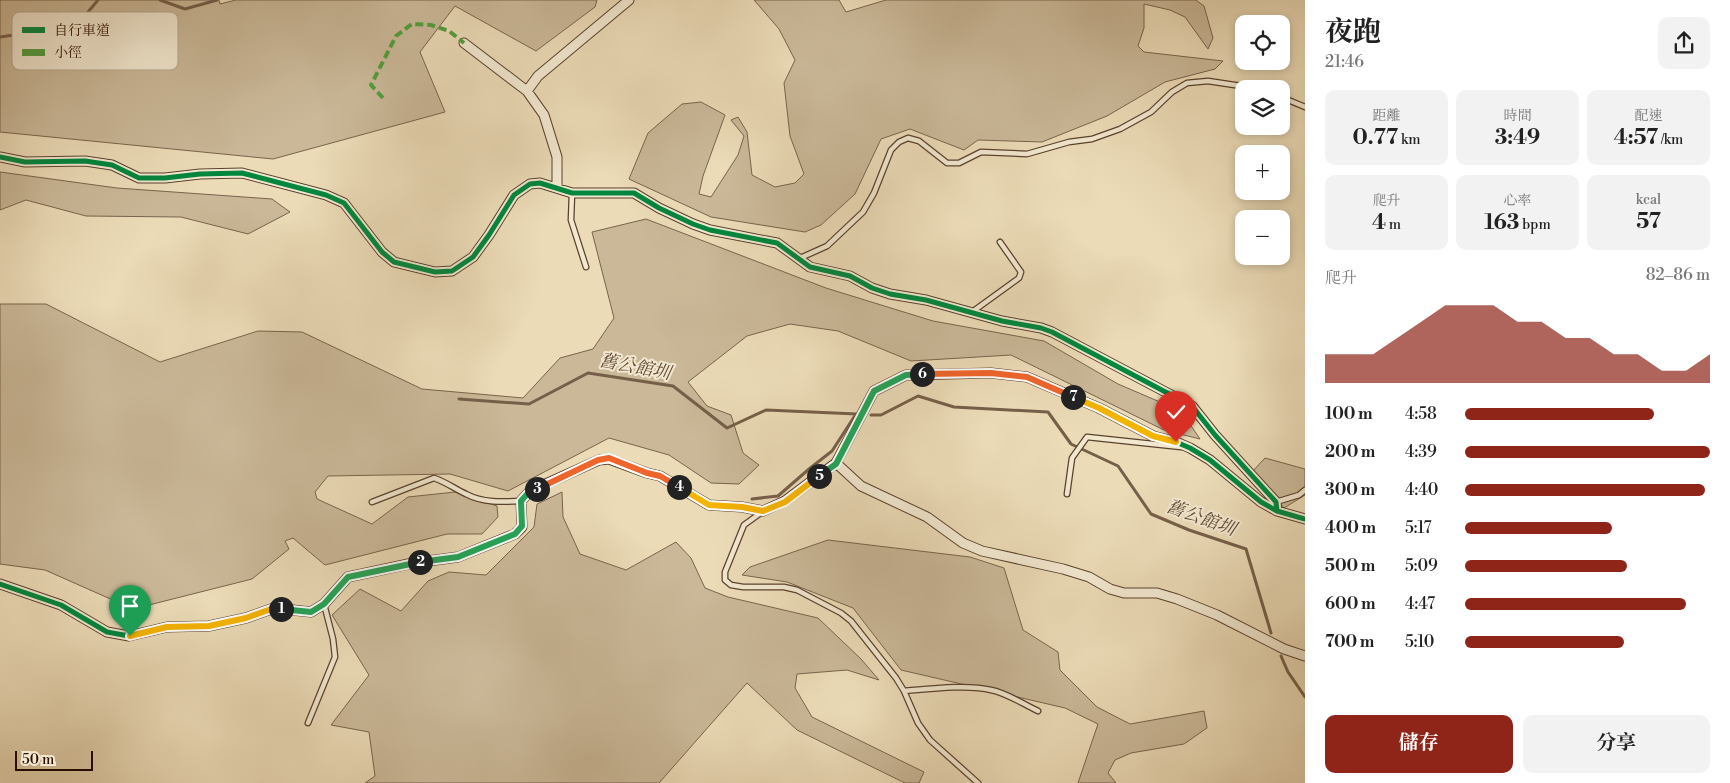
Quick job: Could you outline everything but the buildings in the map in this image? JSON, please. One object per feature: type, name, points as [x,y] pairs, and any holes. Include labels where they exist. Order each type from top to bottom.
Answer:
[{"type":"street","points":[[526,91],[538,76],[629,0]]},
{"type":"street","points":[[464,43],[526,91],[544,116],[557,157],[557,187]]},
{"type":"street","points":[[0,157],[25,162],[86,161],[112,165],[139,178],[242,173],[326,194],[344,203],[382,252],[394,262],[435,272],[452,271],[473,257],[514,195],[530,184],[540,183],[572,193],[634,193],[659,208],[693,224],[777,243],[810,267],[850,276],[872,288],[890,294],[926,300],[1002,321],[1041,328],[1052,332],[1192,406],[1277,507]]},
{"type":"street","points":[[0,584],[61,605],[107,632],[130,636],[167,627],[209,626],[246,618],[274,608],[311,612],[324,604],[348,577],[413,563],[458,557],[515,534],[522,526],[521,501],[530,491],[598,460],[609,458],[660,476],[709,505],[742,507],[763,511],[785,502],[836,464],[874,391],[906,375],[991,373],[1027,377],[1099,408],[1153,436],[1190,448],[1210,460],[1261,502],[1305,519]]},
{"type":"street","points":[[836,464],[861,486],[927,517],[963,543],[976,548],[1064,569],[1089,577],[1110,589],[1124,593],[1157,593],[1178,599],[1218,615],[1284,649],[1305,656]]},
{"type":"lane","points":[[797,259],[827,246],[863,212],[874,193],[892,150],[899,142],[908,138],[919,141],[947,163],[959,163],[981,152],[1027,154],[1069,142],[1092,140],[1120,129],[1151,112],[1172,92],[1187,83],[1208,81],[1235,85]]},
{"type":"lane","points":[[1290,100],[1305,107]]},
{"type":"lane","points":[[572,193],[571,220],[586,268]]},
{"type":"lane","points":[[972,312],[1019,278],[1021,272],[1000,242]]},
{"type":"lane","points":[[1067,494],[1072,458],[1087,437],[1190,448]]},
{"type":"lane","points":[[372,502],[434,478],[447,482],[467,495],[491,502],[521,501]]},
{"type":"lane","points":[[1277,507],[1305,490]]},
{"type":"lane","points":[[763,511],[744,525],[725,572],[725,580],[731,585],[743,587],[784,587],[797,590],[841,613],[851,622],[896,678],[918,723],[930,740],[951,761],[978,783]]},
{"type":"lane","points":[[308,723],[335,656],[333,639],[324,604]]},
{"type":"lane","points":[[904,691],[937,688],[985,688],[994,690],[1038,712]]},
{"type":"shaded area","points":[[0,0],[219,0],[220,4],[236,0],[597,0],[595,7],[536,51],[455,6],[420,52],[445,112],[273,159],[0,132]]},
{"type":"shaded area","points":[[754,0],[839,0],[846,12],[886,0],[1196,0],[1204,6],[1213,38],[1208,49],[1185,17],[1170,10],[1144,4],[1144,28],[1138,46],[1144,52],[1223,61],[1215,69],[1165,82],[1107,116],[1042,142],[978,140],[964,150],[910,129],[881,139],[855,194],[821,225],[805,232],[711,217],[629,179],[648,133],[682,104],[701,102],[725,115],[703,176],[699,194],[711,197],[738,155],[744,136],[731,120],[738,117],[747,132],[752,175],[775,187],[795,183],[804,174],[790,136],[784,83],[795,60],[779,29]]},
{"type":"shaded area","points":[[0,172],[117,188],[272,199],[290,212],[248,234],[181,217],[86,216],[26,200],[0,210]]},
{"type":"shaded area","points":[[646,219],[826,288],[933,321],[1044,341],[1118,384],[1181,411],[1200,439],[1164,430],[1011,355],[911,361],[838,331],[790,324],[747,336],[688,382],[707,406],[731,415],[743,453],[759,465],[739,484],[711,483],[669,455],[609,438],[508,491],[450,474],[328,476],[315,492],[317,499],[372,524],[408,497],[455,492],[497,506],[498,517],[482,534],[447,534],[325,565],[293,538],[285,541],[289,549],[252,579],[133,609],[45,570],[0,564],[0,304],[46,304],[160,362],[258,331],[302,332],[422,389],[523,398],[560,358],[593,349],[614,318],[592,232]]},
{"type":"shaded area","points":[[1265,458],[1305,469],[1305,495],[1284,508],[1252,472]]},
{"type":"shaded area","points":[[562,492],[563,517],[580,554],[626,570],[676,542],[691,558],[705,588],[728,597],[818,618],[861,659],[879,680],[847,670],[797,674],[795,688],[812,717],[924,772],[919,783],[905,783],[797,730],[747,683],[659,783],[365,783],[375,776],[369,732],[331,725],[369,675],[332,615],[360,589],[401,611],[428,581],[449,572],[486,575],[534,527],[537,504]]},
{"type":"shaded area","points":[[828,540],[970,557],[1004,568],[1023,630],[1058,652],[1060,670],[1097,707],[1130,724],[1204,711],[1207,728],[1184,744],[1131,753],[1115,760],[1108,773],[1116,783],[1078,783],[1098,724],[1065,708],[901,670],[853,608],[787,582],[742,575],[750,567]]},
{"type":"waterway","points":[[88,12],[98,0]]},
{"type":"waterway","points":[[160,0],[185,9],[217,0]]},
{"type":"waterway","points":[[0,37],[12,35]]},
{"type":"waterway","name":"舊公館圳","points":[[459,399],[529,404],[588,373],[673,386],[727,428],[766,410],[857,414]]},
{"type":"waterway","name":"舊公館圳","points":[[871,415],[881,415],[918,396],[954,407],[1048,412],[1071,444],[1118,466],[1151,514],[1189,530],[1246,549],[1271,633]]},
{"type":"waterway","points":[[752,499],[778,496],[832,451],[856,414]]},
{"type":"waterway","name":"舊公館圳","points":[[1281,656],[1288,672],[1305,697]]},
{"type":"marked path","points":[[383,98],[371,85],[396,36],[412,24],[431,25],[449,31],[464,43]]},
{"type":"cycle path","points":[[0,157],[25,162],[85,161],[112,165],[139,178],[242,173],[326,195],[344,203],[382,252],[394,262],[435,272],[452,271],[473,257],[514,195],[530,184],[540,183],[572,193],[634,193],[659,208],[693,224],[710,230],[777,243],[810,267],[850,276],[872,288],[890,294],[926,300],[1002,321],[1041,328],[1052,332],[1192,406],[1215,435],[1276,502],[1277,511]]},
{"type":"cycle path","points":[[0,584],[61,605],[107,632],[129,636],[167,627],[209,626],[246,618],[274,608],[311,612],[324,604],[348,577],[413,563],[458,557],[515,534],[522,527],[521,501],[530,491],[599,460],[609,459],[660,476],[709,505],[742,507],[763,511],[785,501],[836,463],[874,391],[906,375],[991,373],[1027,377],[1099,408],[1153,436],[1190,448],[1210,460],[1261,502],[1277,511],[1305,519]]},
{"type":"route","points":[[130,636],[167,627],[209,626],[246,618],[274,608],[311,612],[324,604],[348,577],[413,563],[458,557],[515,534],[522,526],[521,501],[530,491],[598,460],[609,458],[660,476],[709,505],[742,507],[763,511],[785,502],[836,464],[874,391],[906,375],[991,373],[1027,377],[1099,408],[1153,436],[1176,442]]}]
